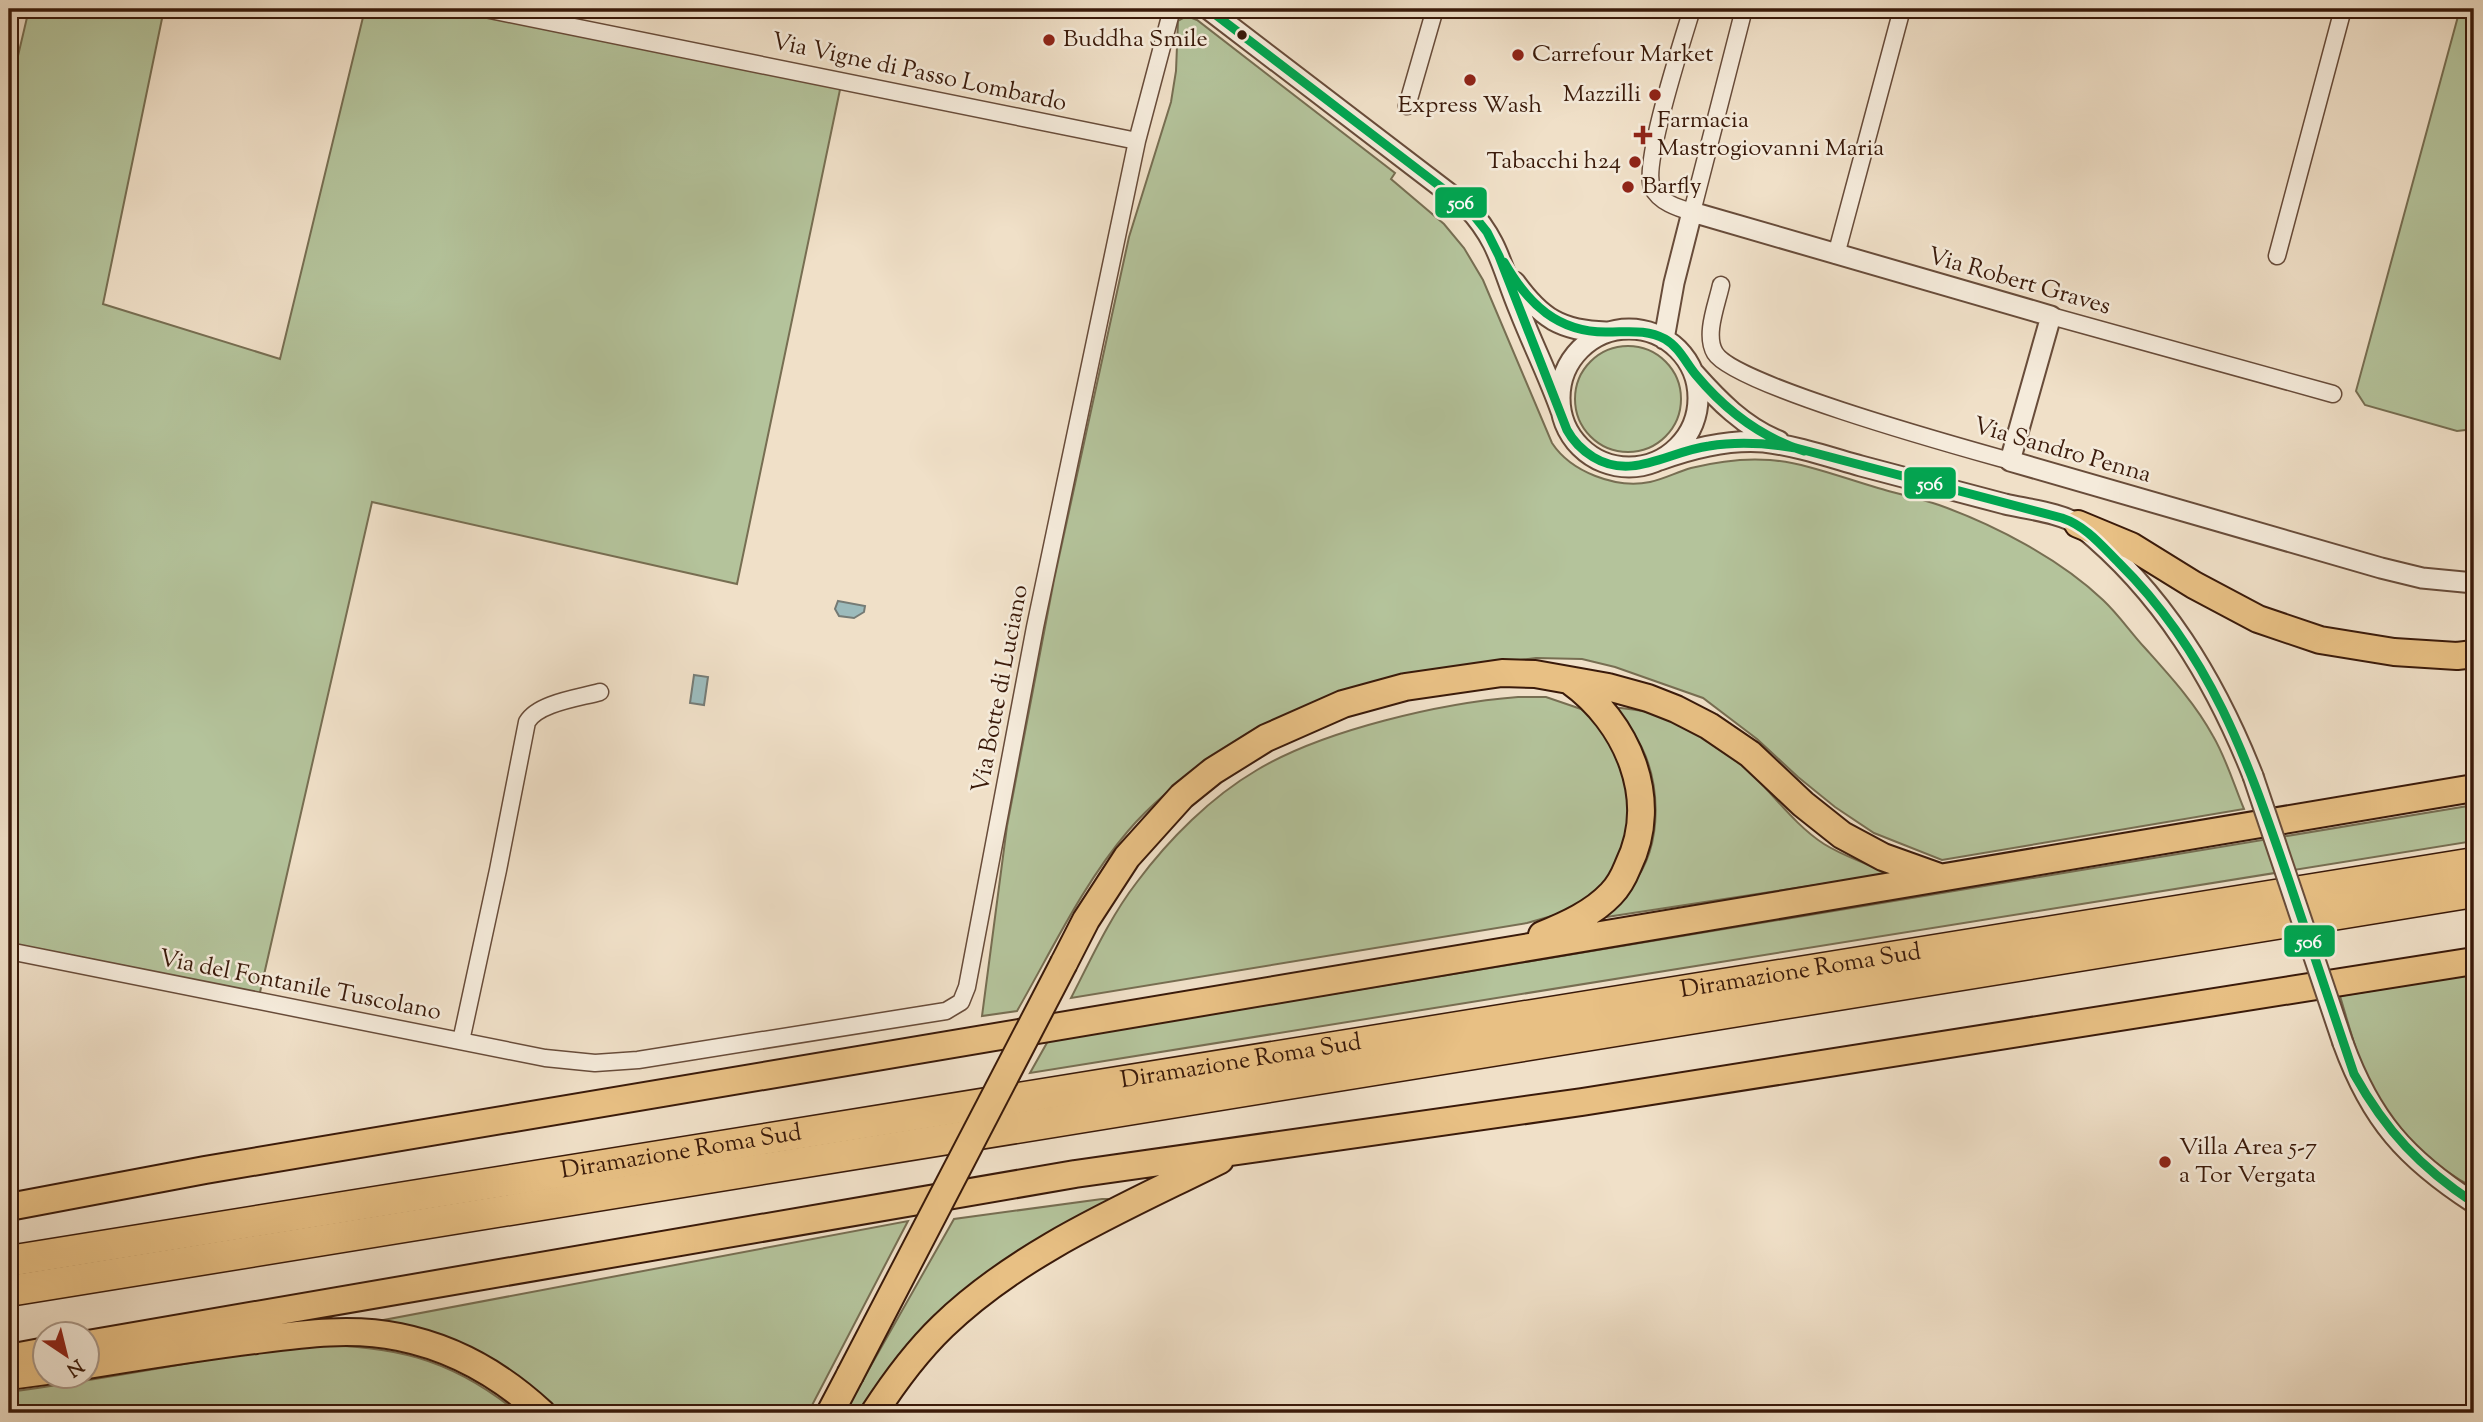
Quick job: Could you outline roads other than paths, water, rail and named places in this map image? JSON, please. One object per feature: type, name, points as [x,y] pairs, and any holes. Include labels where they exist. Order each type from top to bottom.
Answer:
[{"type":"highway","points":[[2078,524],[2131,546],[2194,585],[2258,619],[2320,640],[2394,652],[2457,656],[2474,654]]},
{"type":"highway","points":[[830,1413],[1064,963],[1109,882],[1148,831],[1198,782],[1254,744],[1293,724],[1335,707],[1405,688],[1464,677],[1513,672],[1608,687],[1648,698],[1709,726],[1750,754],[1803,804],[1842,835],[1884,857],[1941,878]]},
{"type":"highway","points":[[1484,955],[1555,930],[1597,906],[1617,886],[1639,838],[1642,817],[1640,791],[1625,745],[1594,700],[1567,679]]},
{"type":"highway","points":[[9,1207],[205,1170],[2474,788]]},
{"type":"highway","name":"Diramazione Roma Sud","points":[[9,1262],[2474,863]]},
{"type":"highway","name":"Diramazione Roma Sud","points":[[9,1291],[2474,892]]},
{"type":"highway","points":[[102,1342],[1137,1164],[1596,1100],[2474,961]]},
{"type":"highway","points":[[874,1413],[929,1340],[969,1303],[1007,1274],[1088,1226],[1238,1151]]},
{"type":"highway","points":[[102,1363],[308,1334],[385,1334],[418,1342],[468,1360],[511,1387],[542,1413]]},
{"type":"highway","points":[[9,1358],[32,1354]]},
{"type":"highway","points":[[9,1376],[32,1373]]},
{"type":"street","name":"Via Vigne di Passo Lombardo","points":[[485,9],[1137,141]]},
{"type":"street","name":"Via Botte di Luciano","points":[[583,1062],[638,1060],[946,1011],[954,1008],[963,999],[968,987],[1035,627],[1137,141],[1172,9]]},
{"type":"street","points":[[1208,9],[1467,207],[1486,229],[1526,297],[1550,318],[1575,330],[1611,332]]},
{"type":"street","points":[[1407,106],[1435,9]]},
{"type":"street","points":[[1692,9],[1655,140],[1649,173],[1652,187],[1660,197],[1676,207],[1692,212]]},
{"type":"street","points":[[1664,339],[1672,292],[1744,9]]},
{"type":"street","points":[[1836,255],[1902,9]]},
{"type":"street","points":[[2277,256],[2343,9]]},
{"type":"street","name":"Via Robert Graves","points":[[1692,212],[2050,316],[2333,394]]},
{"type":"street","points":[[1498,250],[1518,308],[1569,433],[1584,451],[1604,463],[1638,467],[1693,449],[1737,442],[1763,442],[1796,448],[2078,524],[2141,586],[2187,644],[2214,689],[2253,776],[2343,1043],[2354,1074],[2369,1103],[2390,1134],[2418,1163],[2474,1203]]},
{"type":"street","name":"Via Sandro Penna","points":[[1721,285],[1710,340],[1714,353],[1728,366],[1823,404],[2292,544],[2422,578],[2474,583]]},
{"type":"street","points":[[2010,461],[2050,316]]},
{"type":"street","points":[[1561,411],[1561,388],[1568,366],[1581,348],[1611,332],[1643,331],[1664,339],[1681,353],[1693,372],[1712,393],[1745,422],[1766,436],[1796,448]]},
{"type":"street","points":[[1660,460],[1679,446],[1692,426],[1698,404],[1693,372]]},
{"type":"street","points":[[461,1041],[527,722],[541,709],[600,692]]},
{"type":"street","name":"Via del Fontanile Tuscolano","points":[[9,951],[558,1060],[583,1062]]},
{"type":"water","points":[[838,601],[865,606],[864,612],[854,618],[839,616],[835,609]]},
{"type":"water","points":[[694,675],[708,677],[704,705],[690,703]]},
{"type":"place","name":"Buddha Smile","points":[[1049,40]]},
{"type":"place","name":"Carrefour Market","points":[[1518,55]]},
{"type":"place","name":"Express Wash","points":[[1470,80]]},
{"type":"place","name":"Mazzilli","points":[[1655,95]]},
{"type":"place","name":"Farmacia Mastrogiovanni Maria","points":[[1643,135]]},
{"type":"place","name":"Tabacchi h24","points":[[1635,162]]},
{"type":"place","name":"Barfly","points":[[1628,187]]},
{"type":"place","name":"Villa Area 5-7 a Tor Vergata","points":[[2165,1162]]}]
